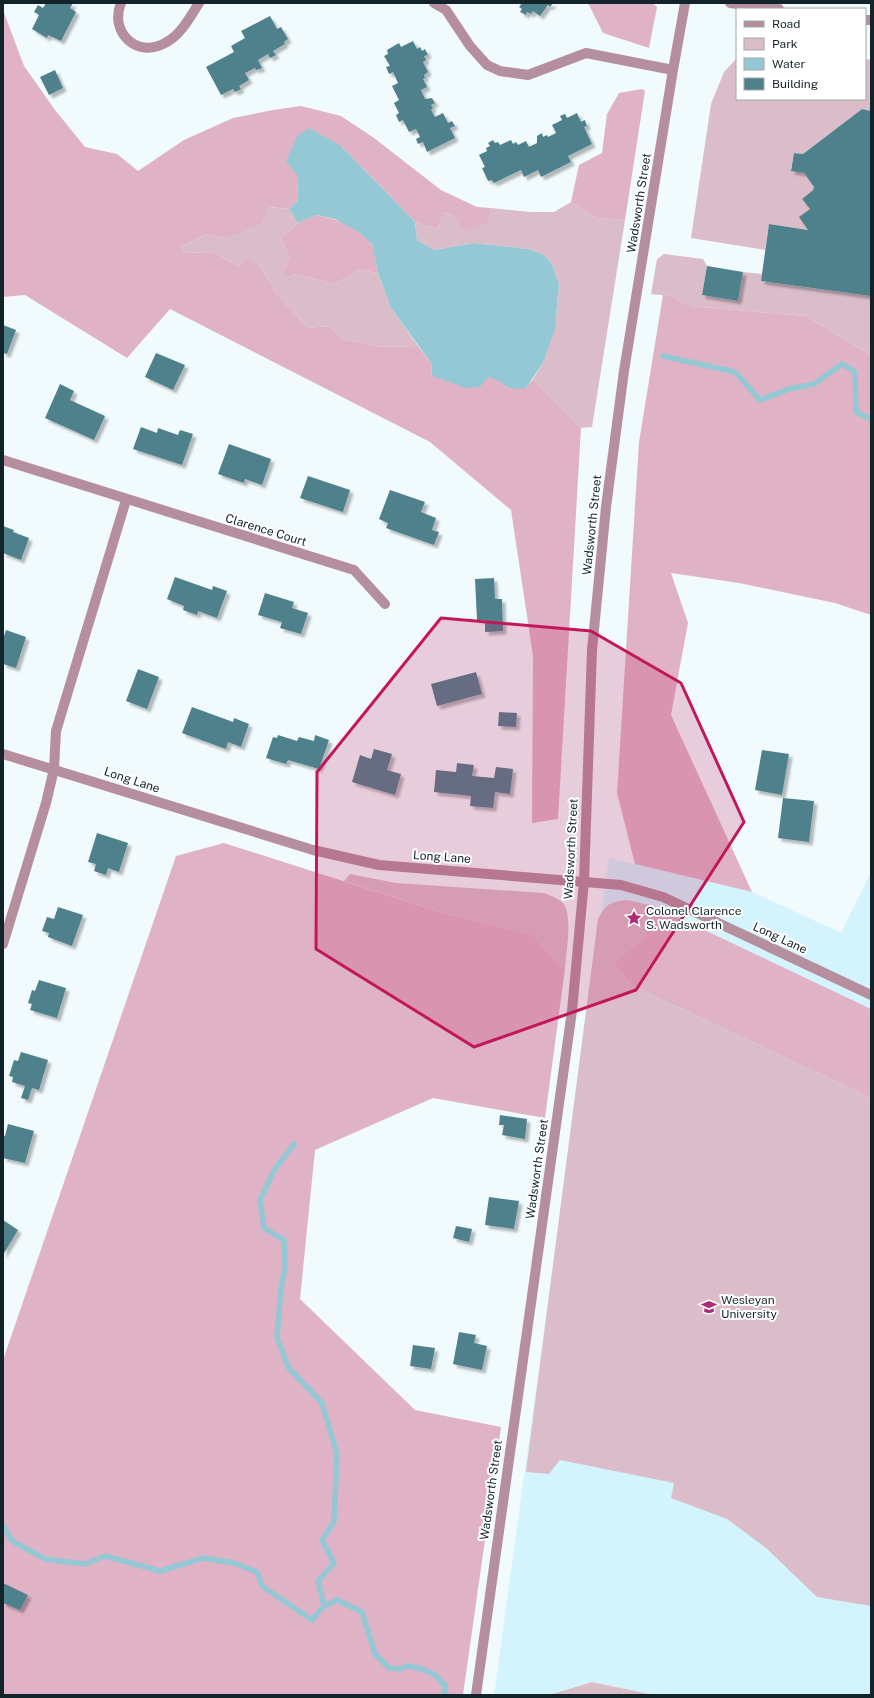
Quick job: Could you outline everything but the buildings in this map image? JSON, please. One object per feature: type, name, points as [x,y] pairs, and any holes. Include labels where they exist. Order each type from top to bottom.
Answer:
[{"type":"street","points":[[121,3],[118,15],[121,32],[130,43],[148,48],[166,43],[175,36],[199,3]]},
{"type":"street","points":[[434,3],[446,10],[470,46],[487,65],[500,71],[528,75],[586,53],[673,70]]},
{"type":"street","name":"Wadsworth Street","points":[[476,1695],[572,1011],[584,881],[592,650],[606,507],[624,371],[685,3]]},
{"type":"street","points":[[730,3],[771,8]]},
{"type":"street","name":"Clarence Court","points":[[3,460],[126,500],[354,570],[385,604]]},
{"type":"street","points":[[3,944],[46,803],[54,769],[56,731],[126,500]]},
{"type":"street","name":"Long Lane","points":[[3,754],[312,850],[379,865],[622,884],[662,897],[871,995]]},
{"type":"highlighted area","points":[[441,618],[591,631],[681,683],[744,822],[636,990],[474,1047],[316,949],[317,772]]},
{"type":"shaded area","points":[[588,3],[653,3],[657,7],[649,48],[603,33]]},
{"type":"shaded area","points":[[3,10],[24,66],[55,110],[85,147],[117,154],[138,171],[184,140],[233,118],[301,106],[341,116],[374,138],[441,190],[477,207],[491,208],[489,222],[464,232],[454,215],[444,213],[437,229],[415,222],[341,146],[297,175],[298,200],[289,209],[269,207],[261,224],[225,238],[206,234],[182,247],[185,253],[214,252],[239,267],[247,258],[259,265],[277,294],[308,328],[328,326],[344,339],[381,347],[418,346],[431,363],[432,376],[488,377],[499,379],[507,387],[526,388],[533,379],[581,428],[558,819],[532,823],[533,656],[511,510],[430,442],[170,309],[127,358],[25,295],[3,297]]},
{"type":"shaded area","points":[[642,89],[645,91],[625,220],[596,218],[571,202],[579,165],[602,153],[607,114],[619,93]]},
{"type":"shaded area","points":[[316,215],[339,221],[363,234],[372,245],[378,273],[359,270],[335,284],[293,274],[285,277],[284,268],[290,259],[281,238],[298,223]]},
{"type":"shaded area","points":[[663,295],[671,296],[690,306],[806,316],[871,355],[871,615],[835,603],[739,583],[671,573],[688,623],[671,715],[752,892],[635,864],[617,793],[639,442]]},
{"type":"shaded area","points":[[224,843],[443,913],[533,934],[557,963],[565,969],[545,1118],[433,1098],[315,1150],[300,1299],[415,1410],[501,1427],[463,1695],[3,1695],[3,1360],[176,856]]},
{"type":"shaded area","name":"Wesleyan University","points":[[609,858],[752,892],[841,933],[871,872],[871,1695],[654,1695],[592,1682],[549,1695],[494,1695]]},
{"type":"shaded area","points":[[654,906],[871,1009],[871,1098],[631,985],[613,962],[645,937]]},
{"type":"green space","points":[[736,59],[736,100],[866,100],[866,59],[871,60],[871,111],[862,109],[803,154],[794,153],[791,170],[804,173],[814,187],[813,190],[802,199],[810,209],[800,217],[808,230],[769,224],[765,250],[691,238],[711,104],[724,72]]},
{"type":"green space","points":[[571,202],[596,218],[625,220],[592,427],[581,428],[533,379],[543,363],[556,318],[559,284],[552,264],[543,254],[528,249],[474,243],[434,250],[417,240],[415,222],[437,229],[444,213],[489,222],[491,208],[530,212],[554,212]]},
{"type":"green space","points":[[269,207],[289,209],[298,223],[281,238],[290,259],[284,268],[293,274],[335,284],[359,270],[378,273],[391,308],[418,346],[381,347],[344,339],[328,326],[308,328],[277,294],[259,265],[239,267],[214,252],[185,253],[182,247],[206,234],[225,238]]},
{"type":"green space","points":[[664,254],[703,259],[707,266],[702,295],[738,301],[743,272],[762,274],[761,281],[871,296],[871,355],[806,316],[689,306],[671,296],[651,294],[657,259]]},
{"type":"green space","points":[[350,874],[396,883],[544,893],[563,904],[567,912],[568,928],[565,969],[557,963],[533,934],[443,913],[344,881]]},
{"type":"green space","name":"Wesleyan University","points":[[627,900],[654,906],[645,937],[613,962],[631,985],[871,1098],[871,1606],[817,1597],[766,1548],[727,1519],[671,1498],[674,1483],[560,1460],[549,1474],[526,1472],[598,919],[610,904]]},
{"type":"green space","points":[[592,1682],[654,1695],[549,1695]]},
{"type":"water","points":[[309,128],[341,146],[415,222],[417,240],[434,250],[474,243],[528,249],[543,254],[552,264],[559,284],[555,329],[543,363],[526,388],[509,388],[499,381],[488,377],[480,387],[466,388],[432,376],[431,363],[391,308],[378,273],[372,244],[360,233],[335,219],[316,215],[298,223],[289,209],[298,200],[297,175],[286,161],[298,135]]},
{"type":"waterway","points":[[663,356],[735,372],[760,400],[789,389],[814,384],[842,364],[855,372],[856,412],[871,419]]},
{"type":"waterway","points":[[294,1144],[275,1169],[260,1200],[264,1228],[284,1240],[285,1267],[281,1288],[277,1337],[288,1367],[322,1403],[337,1454],[334,1522],[322,1540],[334,1563],[318,1581],[324,1606]]},
{"type":"waterway","points":[[3,1526],[12,1541],[45,1559],[85,1564],[105,1556],[160,1571],[203,1558],[234,1563],[257,1572],[262,1586],[312,1620],[324,1606],[337,1600],[362,1612],[375,1654],[389,1668],[400,1669],[408,1666],[422,1669],[435,1675],[445,1685],[444,1695]]},
{"type":"place","name":"Colonel Clarence S. Wadsworth","points":[[634,918]]},
{"type":"place","name":"Wesleyan University","points":[[709,1307]]}]
